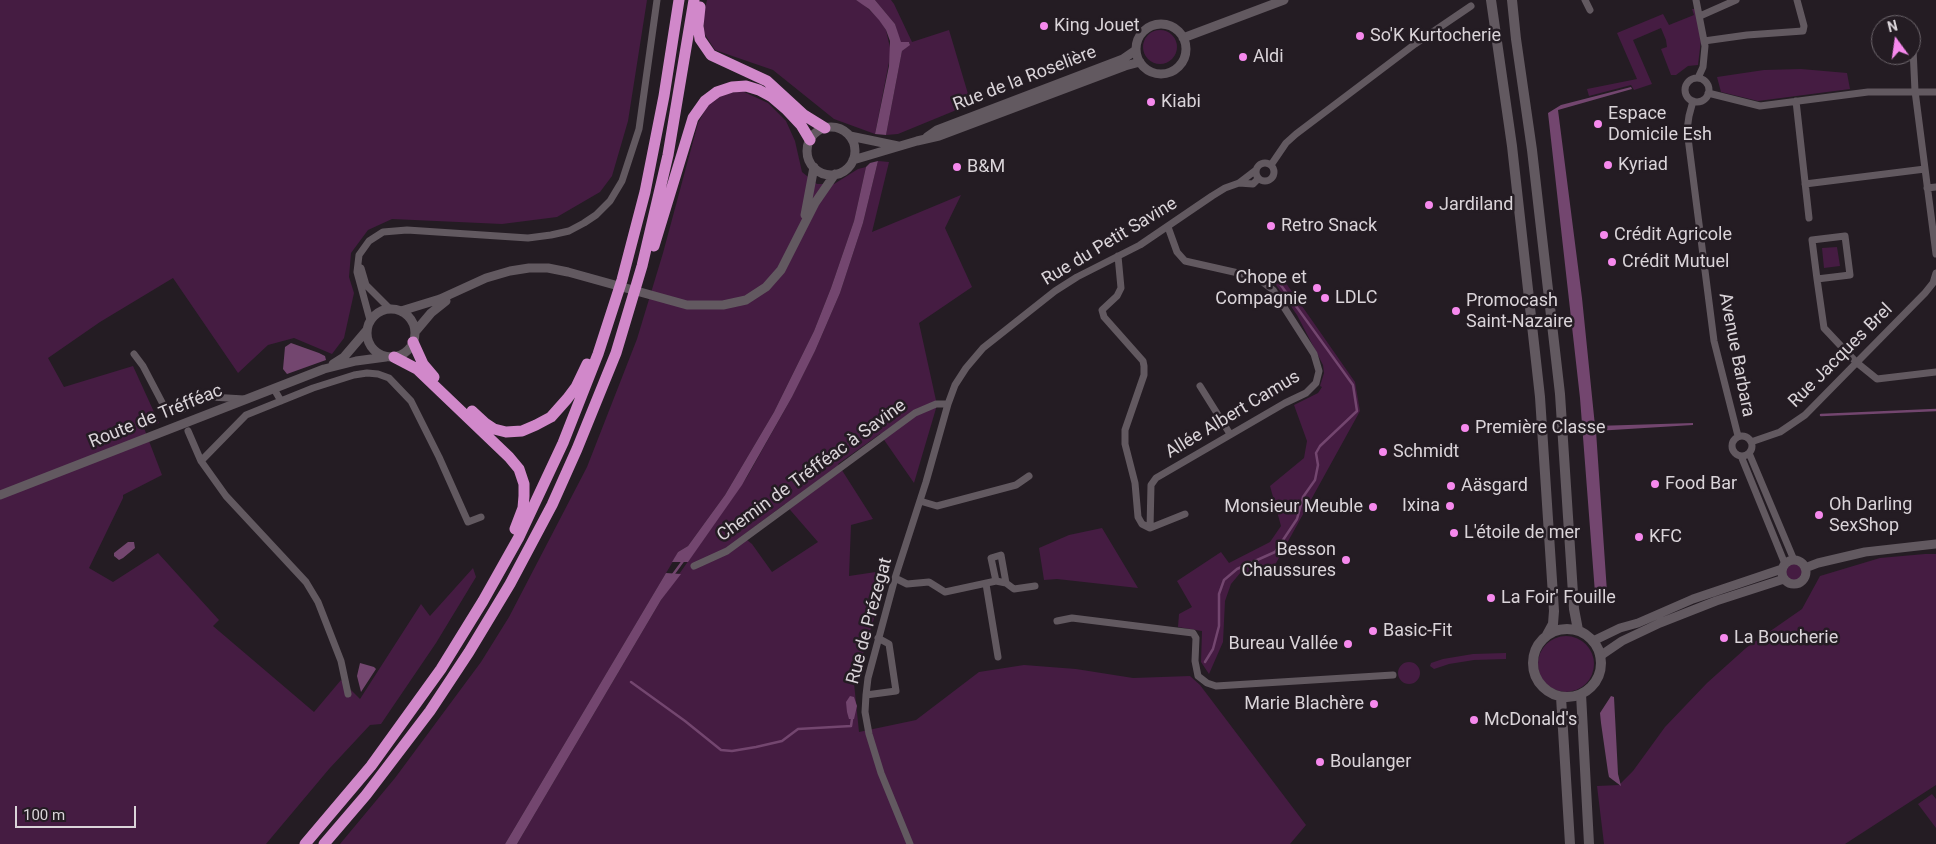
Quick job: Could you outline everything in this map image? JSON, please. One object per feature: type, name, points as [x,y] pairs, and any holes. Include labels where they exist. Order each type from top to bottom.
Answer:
[{"type":"highway","points":[[305,844],[388,745],[441,669],[483,601],[535,506],[564,443],[608,325],[645,192],[664,96],[679,0]]},
{"type":"highway","points":[[324,844],[366,795],[430,711],[473,645],[510,584],[552,505],[577,449],[616,354],[642,266],[668,155],[694,0]]},
{"type":"highway","points":[[701,0],[698,26],[700,39],[712,55],[767,81],[804,115],[825,128]]},
{"type":"highway","points":[[642,266],[653,249],[693,118],[705,101],[717,92],[732,87],[746,86],[759,90],[772,96],[786,109],[801,125],[810,140]]},
{"type":"highway","points":[[414,337],[423,364],[436,379],[485,423],[494,429],[506,432],[522,431],[551,417],[576,387],[599,332],[608,325]]},
{"type":"highway","points":[[390,357],[417,369],[509,457],[519,469],[524,484],[523,508],[520,521],[488,580],[483,601]]},
{"type":"main road","points":[[1491,0],[1512,146],[1540,405],[1554,611],[1552,624],[1547,635],[1537,647],[1533,669],[1535,676],[1543,687],[1552,693],[1571,697],[1589,689],[1599,674],[1600,656],[1593,641],[1578,630],[1556,630],[1547,635]]},
{"type":"main road","points":[[1512,0],[1532,150],[1560,394],[1574,609],[1578,630]]},
{"type":"main road","points":[[1581,694],[1589,844]]},
{"type":"main road","points":[[1561,696],[1570,844]]},
{"type":"street","points":[[657,0],[639,129],[622,180],[610,201],[596,215],[569,231],[551,235],[528,238],[407,230],[383,232],[369,241],[359,254],[357,272],[368,325],[368,342],[372,348],[390,357],[406,352],[414,337],[441,304],[486,278],[510,270],[548,268],[687,305],[723,306],[746,300],[766,287],[781,270],[818,198],[835,174]]},
{"type":"street","points":[[1183,38],[1284,0]]},
{"type":"street","points":[[1585,0],[1590,10]]},
{"type":"street","points":[[1696,0],[1704,41],[1703,67],[1698,78],[1688,82],[1685,89],[1687,97],[1693,101],[1704,99],[1708,93],[1705,82],[1698,78]]},
{"type":"street","points":[[1700,16],[1736,0]]},
{"type":"street","points":[[1704,41],[1747,35],[1803,31],[1804,26],[1797,0]]},
{"type":"street","name":"Rue du Petit Savine","points":[[1271,165],[1286,143],[1296,134],[1415,44],[1471,6]]},
{"type":"street","points":[[1167,24],[1177,29],[1183,38],[1186,45],[1186,54],[1183,61],[1173,70],[1165,73],[1156,73],[1146,68],[1140,62],[1136,50],[1137,41],[1141,33],[1150,26],[1167,24]]},
{"type":"street","name":"Rue de la Roselière","points":[[925,138],[937,130],[1123,59],[1136,50]]},
{"type":"street","name":"Rue de la Roselière","points":[[853,160],[925,138],[938,136],[1140,62]]},
{"type":"street","points":[[1914,65],[1915,90],[1936,254]]},
{"type":"street","points":[[1708,93],[1753,106],[1868,92],[1915,90],[1936,92]]},
{"type":"street","name":"Avenue Barbara","points":[[1693,101],[1687,130],[1714,341],[1738,436]]},
{"type":"street","points":[[1796,101],[1809,218]]},
{"type":"street","points":[[803,225],[814,167],[808,154],[810,140],[825,128],[838,128],[850,136],[855,148],[853,160],[843,172],[827,174],[814,167]]},
{"type":"street","name":"Rue de la Roselière","points":[[850,136],[898,146]]},
{"type":"street","name":"Rue du Petit Savine","points":[[948,404],[955,385],[983,348],[1055,291],[1077,277],[1140,245],[1225,188],[1239,183],[1262,164],[1271,165]]},
{"type":"street","name":"Rue du Petit Savine","points":[[1239,183],[1254,184],[1258,179],[1264,182],[1271,180],[1274,174],[1271,165]]},
{"type":"street","points":[[1805,184],[1925,169]]},
{"type":"street","points":[[1256,170],[1258,179]]},
{"type":"street","points":[[1927,188],[1936,187]]},
{"type":"street","name":"Allée Albert Camus","points":[[1150,528],[1153,481],[1230,434],[1306,393],[1311,389],[1318,377],[1319,371],[1314,354],[1273,290],[1256,277],[1185,261],[1178,252],[1168,226]]},
{"type":"street","points":[[1817,279],[1850,274],[1845,236],[1812,240],[1817,279],[1824,328],[1856,362],[1877,379],[1936,372]]},
{"type":"street","points":[[369,241],[362,258],[361,272],[366,285],[389,308],[401,311],[410,317],[414,337]]},
{"type":"street","points":[[1118,256],[1121,288],[1102,310],[1104,317],[1143,361],[1144,366],[1144,375],[1126,430],[1125,444],[1135,483],[1138,517],[1142,524],[1150,528],[1185,514]]},
{"type":"street","name":"Rue Jacques Brel","points":[[1751,442],[1780,432],[1805,415],[1925,293],[1936,273]]},
{"type":"street","points":[[401,311],[423,306],[461,291]]},
{"type":"street","points":[[368,325],[377,312],[389,308]]},
{"type":"street","name":"Route de Tréfféac","points":[[324,369],[344,357],[368,325]]},
{"type":"street","points":[[134,354],[143,366],[165,408],[182,410],[196,400],[211,398],[246,399]]},
{"type":"street","name":"Route de Tréfféac","points":[[0,496],[324,369],[356,361],[390,357]]},
{"type":"street","name":"Route de Tréfféac","points":[[202,461],[246,415],[354,375],[373,373],[389,378],[411,401],[468,522],[481,517]]},
{"type":"street","points":[[1200,386],[1230,434]]},
{"type":"street","points":[[274,389],[281,401]]},
{"type":"street","name":"Chemin de Tréfféac à Savine","points":[[694,566],[727,551],[916,413],[936,404],[948,404]]},
{"type":"street","name":"Rue de Prézegat","points":[[910,844],[881,773],[869,734],[865,712],[866,695],[868,678],[878,638],[948,404]]},
{"type":"street","name":"Route de Tréfféac","points":[[188,432],[202,461],[226,496],[306,582],[318,602],[341,661],[348,694]]},
{"type":"street","points":[[1741,456],[1749,453],[1752,448],[1751,442],[1747,437],[1738,436],[1733,441],[1732,447],[1735,453],[1741,456],[1784,567],[1784,579]]},
{"type":"street","points":[[1749,453],[1794,560]]},
{"type":"street","points":[[920,501],[937,506],[1016,485],[1029,476]]},
{"type":"street","points":[[1805,568],[1820,562],[1865,552],[1936,544]]},
{"type":"street","points":[[996,581],[991,558],[1001,556],[1006,583]]},
{"type":"street","points":[[1593,641],[1620,628],[1638,623],[1693,599],[1784,567],[1794,560]]},
{"type":"street","points":[[1784,579],[1790,584],[1798,584],[1806,575],[1805,568],[1801,562],[1794,560]]},
{"type":"street","points":[[895,578],[907,584],[929,582],[945,592],[996,581],[1006,583],[1014,589],[1035,586]]},
{"type":"street","points":[[1600,656],[1620,642],[1660,623],[1716,600],[1784,579]]},
{"type":"street","points":[[986,584],[998,657]]},
{"type":"street","points":[[1057,621],[1072,618],[1193,633],[1196,638],[1195,662],[1198,676],[1207,684],[1216,686],[1392,675]]},
{"type":"street","points":[[866,695],[896,691],[889,644],[878,638]]},
{"type":"shaded area","points":[[0,0],[647,0],[628,121],[612,176],[600,192],[557,217],[502,224],[392,219],[368,230],[351,253],[349,277],[354,293],[344,338],[332,354],[294,338],[268,345],[238,373],[173,278],[100,322],[48,358],[64,387],[133,366],[159,423],[144,428],[162,475],[123,495],[89,568],[113,582],[158,553],[219,620],[213,626],[314,712],[341,680],[360,699],[421,604],[430,616],[473,568],[476,577],[436,643],[381,724],[370,725],[329,769],[266,844],[0,844]]},
{"type":"shaded area","points":[[707,0],[856,0],[863,4],[879,19],[886,30],[891,52],[875,134],[834,119],[773,70],[715,50],[704,33],[704,14]]},
{"type":"shaded area","points":[[856,0],[875,0],[895,24],[901,42],[909,42],[910,45],[902,51],[886,135],[875,134],[889,66],[890,41],[886,30],[879,20],[869,9]]},
{"type":"shaded area","points":[[875,0],[891,0],[912,42],[949,30],[971,104],[898,134],[886,135],[902,51],[910,44],[909,42],[900,42],[895,24]]},
{"type":"shaded area","points":[[1692,9],[1695,9],[1701,40],[1698,65],[1688,66],[1676,75],[1671,75],[1661,49],[1667,47],[1661,28],[1633,40],[1652,84],[1634,90],[1631,85],[1589,96],[1587,89],[1637,79],[1617,33],[1663,14],[1669,25],[1694,15]]},
{"type":"shaded area","points":[[1160,30],[1172,35],[1177,47],[1172,59],[1160,64],[1148,59],[1143,47],[1148,35]]},
{"type":"shaded area","points":[[1801,69],[1847,73],[1850,89],[1758,101],[1721,92],[1717,77],[1764,70]]},
{"type":"shaded area","points":[[1631,87],[1632,89],[1558,110],[1582,298],[1595,426],[1693,423],[1693,425],[1596,431],[1607,592],[1595,593],[1580,398],[1548,113],[1561,105]]},
{"type":"shaded area","points":[[742,91],[768,103],[786,121],[795,141],[802,172],[817,184],[834,184],[858,169],[866,167],[854,221],[831,288],[814,331],[774,412],[725,495],[688,546],[678,552],[505,844],[340,844],[395,778],[481,662],[509,617],[587,467],[637,339],[663,253],[698,123],[709,103],[721,95]]},
{"type":"shaded area","points":[[878,161],[889,162],[872,232],[961,195],[945,228],[972,287],[919,323],[937,405],[914,483],[880,434],[838,464],[873,519],[851,525],[849,576],[889,570],[854,683],[859,732],[916,720],[979,672],[1024,665],[1076,669],[1133,678],[1190,676],[1200,685],[1306,825],[1290,844],[517,844],[661,600],[747,477],[792,397],[815,351],[840,293],[863,223]],"holes":[[[785,504],[818,542],[772,572],[752,544],[742,536]]]},
{"type":"shaded area","points":[[878,161],[863,223],[840,293],[815,351],[792,397],[742,485],[688,562],[672,562],[678,552],[688,546],[725,495],[774,412],[814,331],[831,288],[854,221],[866,167],[870,163]]},
{"type":"shaded area","points":[[1837,247],[1840,266],[1824,268],[1822,248]]},
{"type":"shaded area","points":[[1267,272],[1281,276],[1355,382],[1360,411],[1270,574],[1241,572],[1231,584],[1225,601],[1223,642],[1209,674],[1201,662],[1202,631],[1178,627],[1179,614],[1192,607],[1177,581],[1221,552],[1229,563],[1270,542],[1281,526],[1270,486],[1304,458],[1307,441],[1294,405],[1318,393],[1322,387],[1320,386],[1324,373],[1323,365],[1297,315]]},
{"type":"shaded area","points":[[291,343],[319,353],[325,356],[326,360],[287,374],[283,369],[285,347]]},
{"type":"shaded area","points":[[1102,528],[1138,588],[1057,579],[1044,580],[1039,548],[1069,535]]},
{"type":"shaded area","points":[[128,542],[134,542],[135,548],[119,560],[114,556],[114,553]]},
{"type":"shaded area","points":[[1936,554],[1936,785],[1845,844],[1604,844],[1597,786],[1619,785],[1633,771],[1665,727],[1707,683],[1746,648],[1802,609],[1820,576],[1880,558]]},
{"type":"shaded area","points":[[1794,564],[1802,572],[1794,580],[1786,572]]},
{"type":"shaded area","points":[[666,573],[681,574],[661,600],[517,844],[505,844]]},
{"type":"shaded area","points":[[1560,636],[1572,636],[1582,640],[1590,648],[1594,664],[1590,680],[1582,688],[1572,692],[1560,692],[1550,688],[1542,680],[1538,670],[1538,658],[1542,648],[1550,640]]},
{"type":"shaded area","points":[[1506,653],[1506,659],[1474,660],[1449,664],[1434,669],[1430,666],[1431,663],[1443,659],[1473,654]]},
{"type":"shaded area","points":[[1405,662],[1413,662],[1420,669],[1420,677],[1413,684],[1405,684],[1398,677],[1398,669]]},
{"type":"shaded area","points":[[360,663],[376,669],[361,692],[357,676]]},
{"type":"shaded area","points":[[850,696],[854,697],[857,706],[854,719],[849,719],[847,712],[846,702]]},
{"type":"shaded area","points":[[1611,696],[1614,697],[1618,774],[1621,786],[1609,777],[1601,723],[1600,713]]},
{"type":"shaded area","points":[[1932,794],[1936,799],[1936,828],[1918,804]]},
{"type":"waterway","points":[[1205,662],[1213,649],[1219,626],[1219,594],[1224,580],[1237,569],[1275,552],[1297,519],[1303,497],[1315,480],[1318,465],[1316,453],[1320,446],[1357,411],[1353,385],[1275,277]]},
{"type":"waterway","points":[[1821,415],[1936,410]]},
{"type":"waterway","points":[[672,576],[683,561]]},
{"type":"waterway","points":[[631,682],[721,750],[732,751],[782,741],[798,729],[851,726],[852,719]]},
{"type":"place","name":"King Jouet","points":[[1044,26]]},
{"type":"place","name":"So'K Kurtocherie","points":[[1360,36]]},
{"type":"place","name":"Aldi","points":[[1243,57]]},
{"type":"place","name":"Kiabi","points":[[1151,102]]},
{"type":"place","name":"Espace Domicile Esh","points":[[1598,124]]},
{"type":"place","name":"Kyriad","points":[[1608,165]]},
{"type":"place","name":"B&M","points":[[957,167]]},
{"type":"place","name":"Jardiland","points":[[1429,205]]},
{"type":"place","name":"Retro Snack","points":[[1271,226]]},
{"type":"place","name":"Crédit Agricole","points":[[1604,235]]},
{"type":"place","name":"Crédit Mutuel","points":[[1612,262]]},
{"type":"place","name":"Chope et Compagnie","points":[[1317,288]]},
{"type":"place","name":"LDLC","points":[[1325,298]]},
{"type":"place","name":"Promocash Saint-Nazaire","points":[[1456,311]]},
{"type":"place","name":"Première Classe","points":[[1465,428]]},
{"type":"place","name":"Schmidt","points":[[1383,452]]},
{"type":"place","name":"Food Bar","points":[[1655,484]]},
{"type":"place","name":"Aäsgard","points":[[1451,486]]},
{"type":"place","name":"Ixina","points":[[1450,506]]},
{"type":"place","name":"Monsieur Meuble","points":[[1373,507]]},
{"type":"place","name":"Oh Darling SexShop","points":[[1819,515]]},
{"type":"place","name":"L'étoile de mer","points":[[1454,533]]},
{"type":"place","name":"KFC","points":[[1639,537]]},
{"type":"place","name":"Besson Chaussures","points":[[1346,560]]},
{"type":"place","name":"La Foir' Fouille","points":[[1491,598]]},
{"type":"place","name":"Basic-Fit","points":[[1373,631]]},
{"type":"place","name":"La Boucherie","points":[[1724,638]]},
{"type":"place","name":"Bureau Vallée","points":[[1348,644]]},
{"type":"place","name":"Marie Blachère","points":[[1374,704]]},
{"type":"place","name":"McDonald's","points":[[1474,720]]},
{"type":"place","name":"Boulanger","points":[[1320,762]]}]
